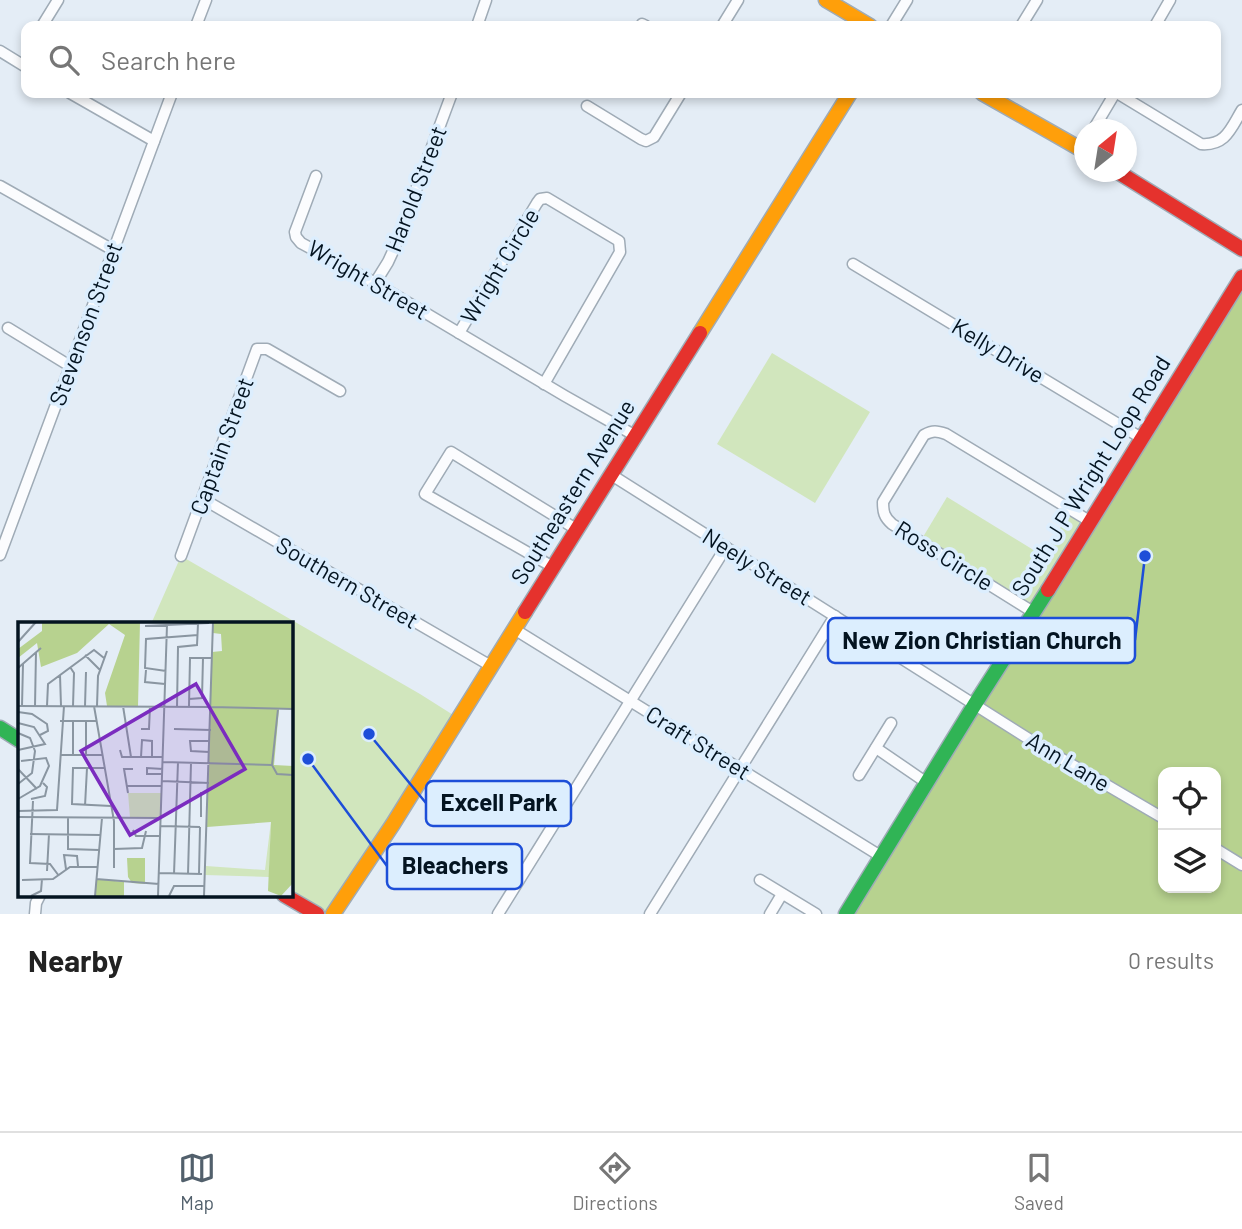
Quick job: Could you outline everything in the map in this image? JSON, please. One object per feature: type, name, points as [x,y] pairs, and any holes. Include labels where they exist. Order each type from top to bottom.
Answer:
[{"type":"main road","points":[[826,0],[862,21]]},
{"type":"main road","name":"Southeastern Avenue","points":[[334,914],[847,98]]},
{"type":"main road","points":[[991,98],[1074,142]]},
{"type":"main road","points":[[1134,182],[1242,249]]},
{"type":"main road","name":"South J P Wright Loop Road","points":[[846,914],[1242,277]]},
{"type":"main road","points":[[0,728],[18,739]]},
{"type":"main road","points":[[287,897],[317,914]]},
{"type":"street","points":[[45,21],[58,0]]},
{"type":"street","points":[[198,21],[206,0]]},
{"type":"street","points":[[479,21],[486,0]]},
{"type":"street","points":[[725,21],[738,0]]},
{"type":"street","points":[[894,21],[907,0]]},
{"type":"street","points":[[1024,21],[1037,0]]},
{"type":"street","points":[[1158,21],[1170,0]]},
{"type":"street","points":[[0,51],[21,60]]},
{"type":"street","points":[[80,98],[153,141]]},
{"type":"street","name":"Stevenson Street","points":[[0,555],[170,98]]},
{"type":"street","name":"Harold Street","points":[[375,283],[394,249],[450,98]]},
{"type":"street","points":[[587,106],[646,141],[652,139],[659,130],[678,98]]},
{"type":"street","points":[[1100,119],[1113,98]]},
{"type":"street","points":[[1124,98],[1201,144],[1221,142],[1242,110]]},
{"type":"street","name":"Wright Street","points":[[316,176],[295,232],[301,243],[375,283],[635,435]]},
{"type":"street","points":[[0,186],[113,250]]},
{"type":"street","name":"Wright Circle","points":[[459,334],[537,203],[540,199],[547,198],[619,241],[620,253],[544,384]]},
{"type":"street","name":"Kelly Drive","points":[[853,264],[1143,439]]},
{"type":"street","points":[[8,328],[70,366]]},
{"type":"street","name":"Captain Street","points":[[181,556],[257,349],[271,351],[340,391]]},
{"type":"street","name":"Ross Circle","points":[[1033,612],[887,519],[883,512],[883,502],[924,435],[937,431],[946,434],[1091,522]]},
{"type":"street","points":[[552,567],[425,494],[451,452],[576,529]]},
{"type":"street","name":"Neely Street","points":[[610,474],[975,704]]},
{"type":"street","name":"Southern Street","points":[[203,499],[491,666]]},
{"type":"street","points":[[498,914],[726,547]]},
{"type":"street","points":[[650,914],[835,616]]},
{"type":"street","name":"Craft Street","points":[[514,629],[882,857]]},
{"type":"street","name":"Ann Lane","points":[[975,704],[1040,746],[1158,815]]},
{"type":"street","points":[[859,775],[891,723]]},
{"type":"street","points":[[876,748],[927,783]]},
{"type":"street","points":[[1221,852],[1242,864]]},
{"type":"street","points":[[760,880],[816,914]]},
{"type":"street","points":[[770,914],[782,894]]},
{"type":"street","points":[[35,914],[39,897]]},
{"type":"green space","points":[[1242,277],[1242,914],[845,914]]},
{"type":"green space","points":[[772,353],[870,412],[815,503],[717,444]]},
{"type":"green space","points":[[947,497],[1040,554],[1016,595],[923,537]]},
{"type":"green space","points":[[1068,515],[1078,520],[1081,526],[1032,603],[1028,604],[1018,598]]},
{"type":"green space","points":[[181,556],[458,718],[333,914],[317,914],[292,896],[292,622],[152,622]]},
{"type":"traffic: fast","points":[[846,914],[1048,590]]},
{"type":"traffic: fast","points":[[0,728],[18,739]]},
{"type":"traffic: slow","points":[[826,0],[862,21]]},
{"type":"traffic: slow","points":[[700,333],[847,98]]},
{"type":"traffic: slow","points":[[991,98],[1074,145]]},
{"type":"traffic: slow","points":[[333,914],[393,824],[525,612]]},
{"type":"traffic: jam","points":[[1134,182],[1242,249]]},
{"type":"traffic: jam","points":[[1048,590],[1242,277]]},
{"type":"traffic: jam","points":[[525,612],[700,333]]},
{"type":"traffic: jam","points":[[287,897],[317,914]]},
{"type":"place","name":"New Zion Christian Church","points":[[1145,556]]},
{"type":"place","name":"Excell Park","points":[[369,734]]},
{"type":"place","name":"Bleachers","points":[[308,759]]}]
